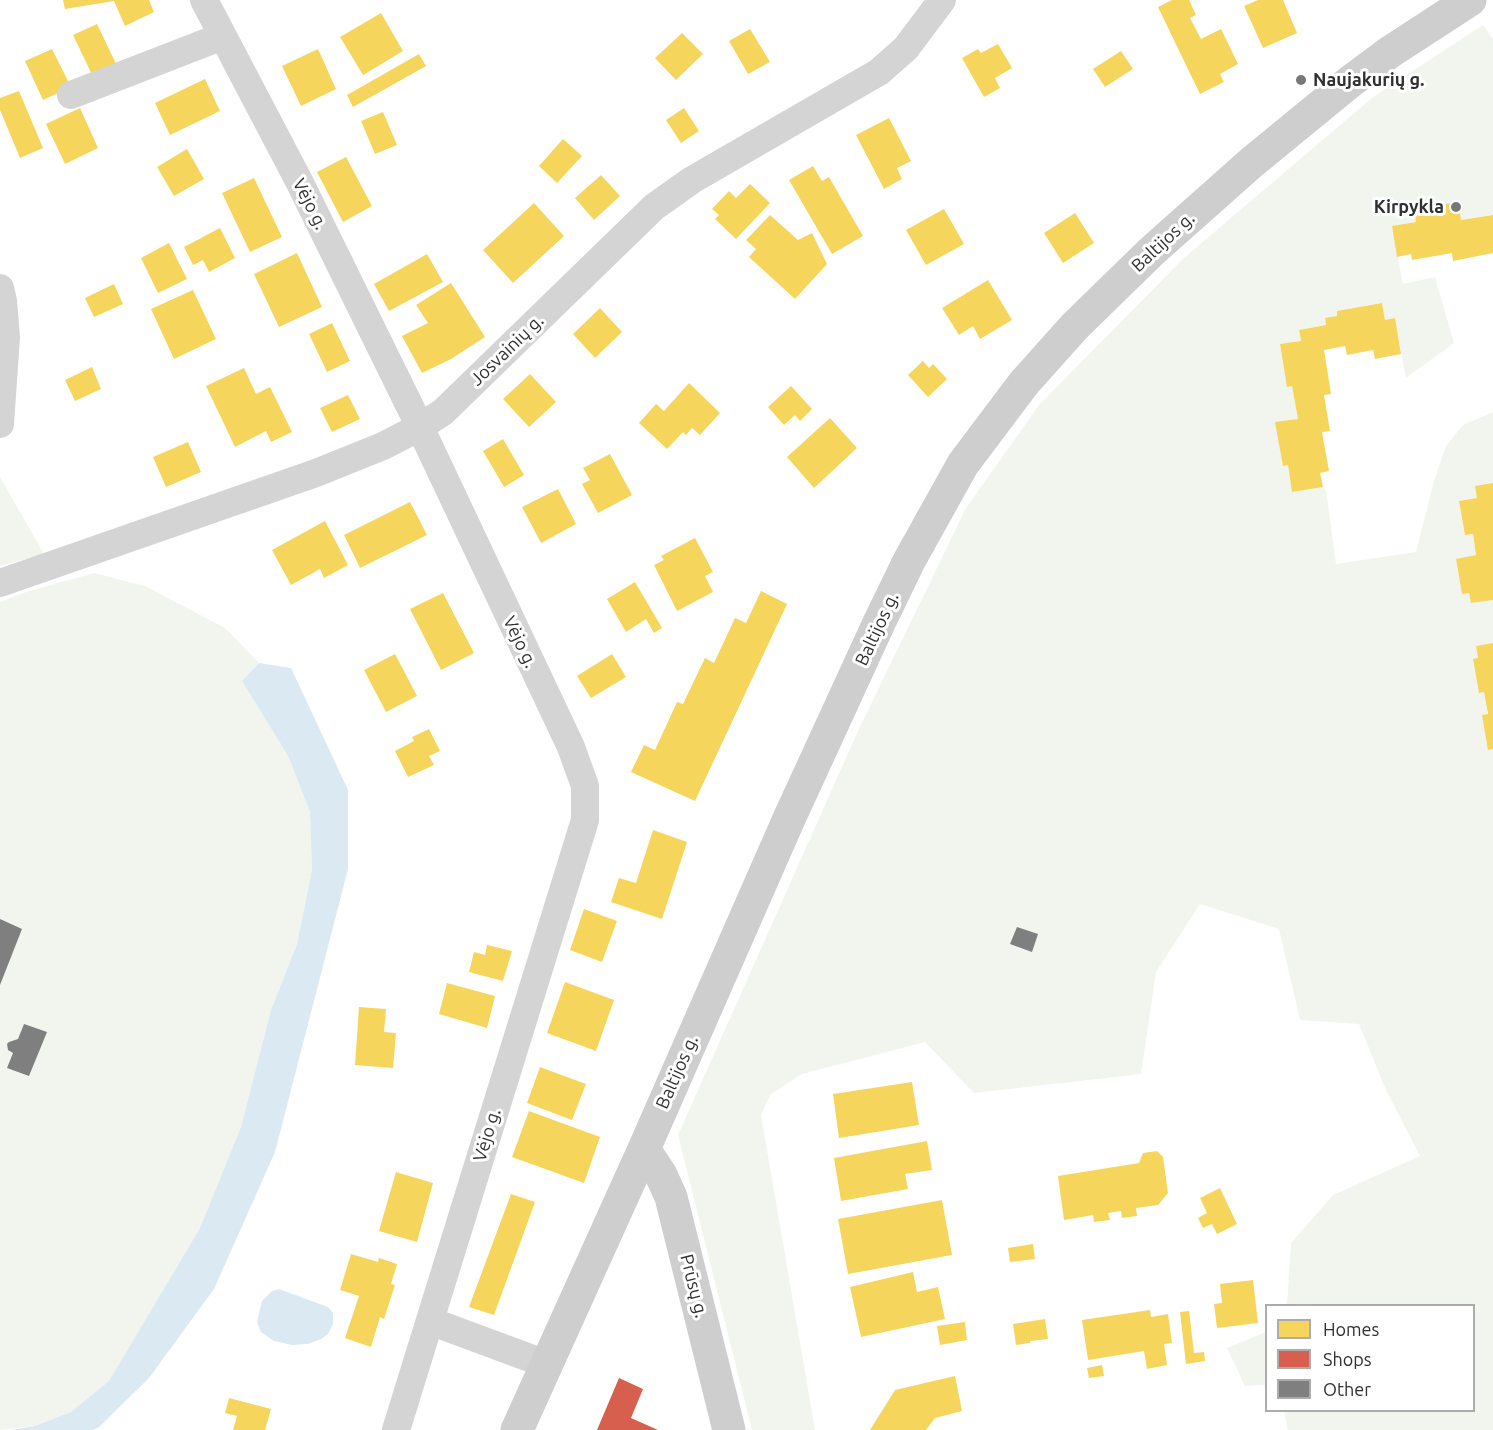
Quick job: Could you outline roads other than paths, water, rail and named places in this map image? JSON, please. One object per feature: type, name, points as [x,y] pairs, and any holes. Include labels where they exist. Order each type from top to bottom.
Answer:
[{"type":"street","name":"Vėjo g.","points":[[204,0],[300,183],[420,427],[571,747],[585,786],[585,820],[396,1430]]},
{"type":"street","name":"Josvainių g.","points":[[0,583],[316,473],[383,446],[420,427],[442,412],[654,207],[692,180],[879,72],[906,48],[942,0]]},
{"type":"street","name":"Baltijos g.","points":[[517,1430],[788,821],[873,636],[909,561],[963,464],[1024,383],[1075,326],[1152,251],[1251,163],[1350,81],[1470,0]]},
{"type":"street","points":[[71,95],[223,36]]},
{"type":"street","points":[[0,288],[6,337],[0,424]]},
{"type":"street","name":"Prūsų g.","points":[[644,1149],[661,1174],[671,1197],[729,1430]]},
{"type":"street","points":[[430,1320],[546,1364]]},
{"type":"place","name":"Naujakurių g.","points":[[1301,80]]},
{"type":"place","name":"Kirpykla","points":[[1456,207]]}]
